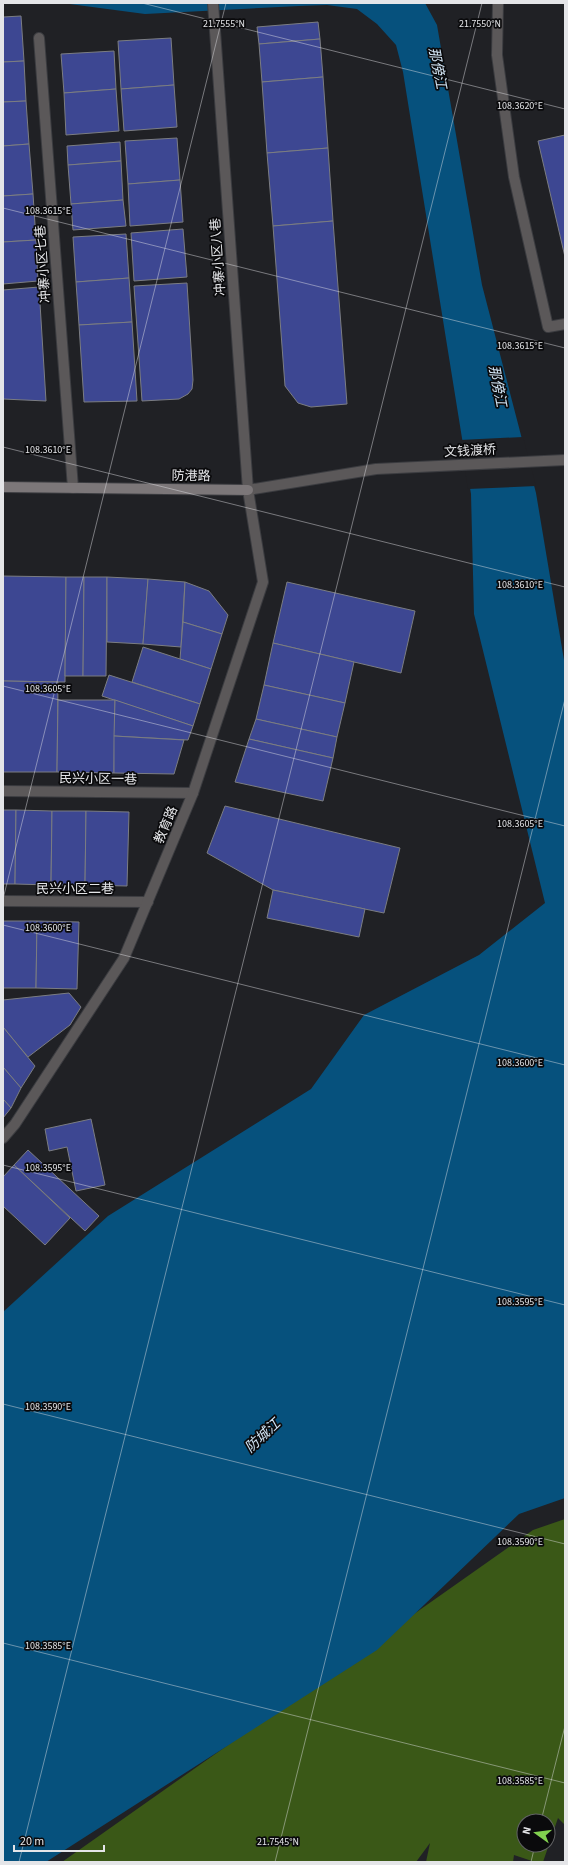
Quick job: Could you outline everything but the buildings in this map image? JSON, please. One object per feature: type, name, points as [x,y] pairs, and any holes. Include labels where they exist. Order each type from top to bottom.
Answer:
[{"type":"street","name":"冲寨小区八巷","points":[[214,3],[248,490]]},
{"type":"street","points":[[498,3],[497,55],[514,177],[548,327],[565,324]]},
{"type":"street","name":"冲寨小区七巷","points":[[39,38],[73,488]]},
{"type":"street","name":"文钱渡桥","points":[[376,469],[565,460]]},
{"type":"street","name":"防港路","points":[[3,487],[248,490],[376,469]]},
{"type":"street","name":"教育路","points":[[3,1138],[16,1124],[124,958],[193,793],[263,582],[248,490]]},
{"type":"street","name":"民兴小区一巷","points":[[3,791],[193,793]]},
{"type":"street","name":"民兴小区二巷","points":[[3,901],[148,902]]},
{"type":"green space","points":[[565,1519],[565,1825],[558,1818],[556,1824],[556,1813],[516,1813],[516,1853],[546,1853],[543,1862],[535,1862],[514,1855],[513,1862],[426,1862],[430,1843],[416,1862],[62,1862],[533,1530]]},
{"type":"water","points":[[62,3],[425,3],[437,25],[482,285],[536,493],[565,666],[565,1498],[519,1514],[377,1650],[46,1862],[3,1862],[3,1312],[108,1216],[311,1089],[364,1015],[479,955],[545,903],[474,614],[471,494],[403,72],[396,45],[377,24],[357,9],[327,5],[145,14]]},
{"type":"pier","points":[[523,437],[536,486],[468,489],[460,440]]},
{"type":"water label","name":"那傍江","points":[[437,68]]},
{"type":"water label","name":"那傍江","points":[[497,386]]},
{"type":"water label","name":"防城江","points":[[263,1436]]}]
